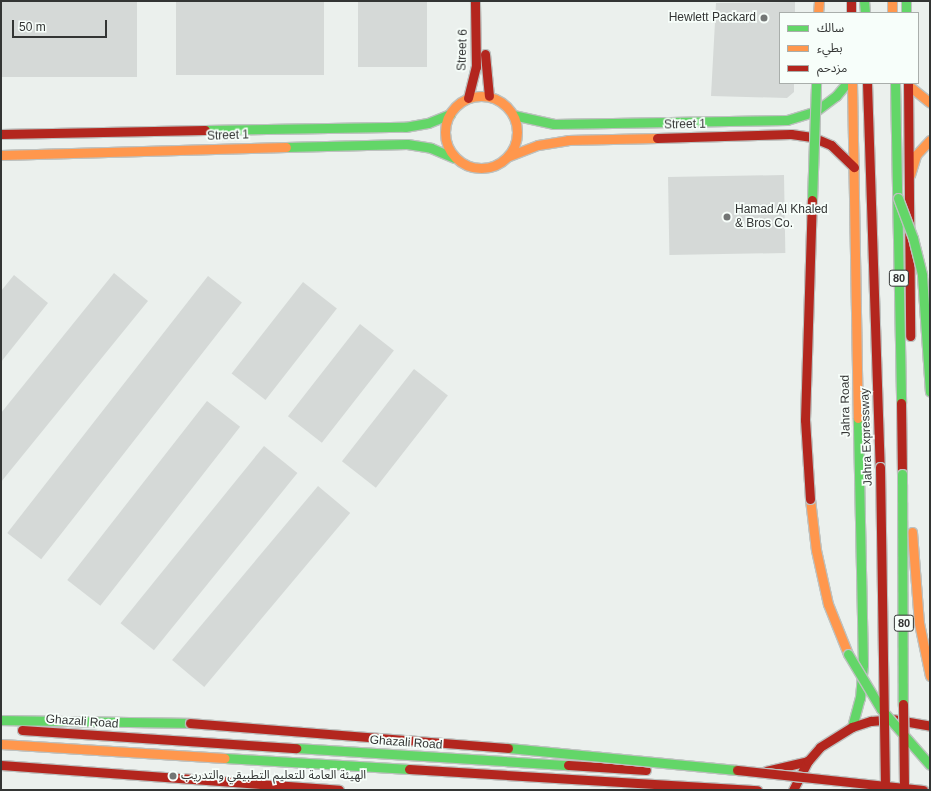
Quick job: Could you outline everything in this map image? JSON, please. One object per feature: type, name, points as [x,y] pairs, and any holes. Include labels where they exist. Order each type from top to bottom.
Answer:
[{"type":"main road","name":"Street 6","points":[[468,98],[476,67],[475,1]]},
{"type":"main road","name":"Street 6","points":[[484,1],[489,96]]},
{"type":"main road","points":[[818,1],[818,12]]},
{"type":"main road","points":[[851,1],[851,12]]},
{"type":"main road","points":[[864,1],[865,12]]},
{"type":"main road","points":[[892,1],[892,12]]},
{"type":"main road","points":[[906,1],[906,12]]},
{"type":"main road","points":[[816,84],[805,420],[816,550],[828,604],[848,654],[881,709],[930,765]]},
{"type":"main road","name":"Street 1","points":[[513,115],[533,122],[554,124],[786,120],[816,111],[836,96],[846,84]]},
{"type":"main road","name":"Jahra Road","points":[[852,84],[863,665],[860,698],[852,727]]},
{"type":"main road","name":"Jahra Expressway","points":[[867,84],[880,467],[885,790]]},
{"type":"main road","name":"80","points":[[895,84],[898,198],[904,790]]},
{"type":"main road","points":[[908,84],[922,99],[930,103]]},
{"type":"main road","points":[[908,84],[910,176],[910,344]]},
{"type":"main road","points":[[489,96],[505,104],[513,115],[517,136],[509,156],[500,164],[488,168],[470,167],[454,158],[445,136],[450,114],[458,104],[468,98],[489,96]]},
{"type":"main road","name":"Street 1","points":[[1,134],[406,127],[428,123],[450,114]]},
{"type":"main road","name":"Street 1","points":[[509,156],[538,145],[568,140],[791,134],[812,137],[831,145],[854,167]]},
{"type":"main road","points":[[910,176],[916,155],[930,140]]},
{"type":"main road","name":"Street 1","points":[[1,154],[406,144],[431,148],[454,158]]},
{"type":"main road","points":[[898,198],[913,238],[922,275],[930,392]]},
{"type":"main road","points":[[911,376],[914,571],[919,623],[930,676]]},
{"type":"main road","points":[[793,790],[808,761],[825,743],[852,727],[872,721],[892,719],[930,726]]},
{"type":"main road","points":[[1,720],[190,723],[587,754],[923,790]]},
{"type":"main road","name":"Ghazali Road","points":[[1,729],[728,776],[762,772],[808,761]]},
{"type":"main road","points":[[1,738],[36,747]]},
{"type":"main road","points":[[1,744],[757,790]]},
{"type":"main road","points":[[1,765],[339,790]]},
{"type":"building","points":[[1,1],[137,1],[137,77],[1,77]]},
{"type":"building","points":[[176,1],[324,1],[324,75],[176,75]]},
{"type":"building","points":[[358,1],[427,1],[427,67],[358,67]]},
{"type":"building","points":[[795,2],[795,12],[779,12],[779,84],[794,84],[794,92],[787,98],[711,96],[716,3]]},
{"type":"building","name":"Hamad Al Khaled & Bros Co.","points":[[784,175],[785,253],[669,255],[668,177]]},
{"type":"building","points":[[114,273],[148,301],[1,482],[1,413]]},
{"type":"building","points":[[14,275],[48,303],[1,362],[1,291]]},
{"type":"building","points":[[208,276],[242,302],[41,559],[7,533]]},
{"type":"building","points":[[303,282],[337,308],[265,400],[232,373]]},
{"type":"building","points":[[360,324],[394,350],[322,443],[288,416]]},
{"type":"building","points":[[414,369],[448,395],[376,488],[342,461]]},
{"type":"building","points":[[207,401],[240,427],[100,606],[67,580]]},
{"type":"building","points":[[264,446],[297,473],[154,650],[121,623]]},
{"type":"building","points":[[318,486],[350,513],[204,687],[172,660]]},
{"type":"traffic: fast","points":[[864,1],[865,12]]},
{"type":"traffic: fast","points":[[906,1],[906,12]]},
{"type":"traffic: fast","points":[[812,200],[816,84]]},
{"type":"traffic: fast","points":[[513,115],[554,124],[787,120],[816,111],[836,96],[846,84]]},
{"type":"traffic: fast","points":[[895,84],[901,403]]},
{"type":"traffic: fast","points":[[205,130],[405,127],[428,123],[450,114]]},
{"type":"traffic: fast","points":[[286,147],[407,144],[431,148],[454,158]]},
{"type":"traffic: fast","points":[[898,198],[913,238],[922,275],[930,392]]},
{"type":"traffic: fast","points":[[852,727],[860,698],[863,665],[858,418]]},
{"type":"traffic: fast","points":[[902,474],[903,704]]},
{"type":"traffic: fast","points":[[848,654],[881,709],[930,765]]},
{"type":"traffic: fast","points":[[1,720],[190,723]]},
{"type":"traffic: fast","points":[[296,748],[568,765]]},
{"type":"traffic: fast","points":[[508,748],[737,770]]},
{"type":"traffic: fast","points":[[225,758],[409,769]]},
{"type":"traffic: slow","points":[[818,12],[819,1]]},
{"type":"traffic: slow","points":[[892,1],[892,12]]},
{"type":"traffic: slow","points":[[852,84],[858,418]]},
{"type":"traffic: slow","points":[[908,85],[930,103]]},
{"type":"traffic: slow","points":[[474,96],[488,96],[495,98],[507,106],[515,118],[517,132],[515,146],[507,158],[495,166],[488,168],[474,168],[467,166],[455,158],[447,146],[445,139],[445,125],[447,118],[455,106],[467,98],[474,96]]},
{"type":"traffic: slow","points":[[509,156],[538,145],[568,140],[657,138]]},
{"type":"traffic: slow","points":[[910,175],[916,155],[930,140]]},
{"type":"traffic: slow","points":[[1,155],[286,147]]},
{"type":"traffic: slow","points":[[810,499],[816,550],[828,604],[848,654]]},
{"type":"traffic: slow","points":[[912,532],[919,623],[930,676]]},
{"type":"traffic: slow","points":[[1,744],[225,758]]},
{"type":"traffic: jam","points":[[468,98],[476,67],[475,1]]},
{"type":"traffic: jam","points":[[851,1],[851,12]]},
{"type":"traffic: jam","points":[[485,54],[489,96]]},
{"type":"traffic: jam","points":[[867,84],[880,467]]},
{"type":"traffic: jam","points":[[908,84],[910,336]]},
{"type":"traffic: jam","points":[[1,134],[205,130]]},
{"type":"traffic: jam","points":[[657,138],[791,134],[812,137],[831,145],[854,167]]},
{"type":"traffic: jam","points":[[810,499],[805,420],[812,200]]},
{"type":"traffic: jam","points":[[901,403],[902,474]]},
{"type":"traffic: jam","points":[[880,467],[885,790]]},
{"type":"traffic: jam","points":[[903,704],[904,790]]},
{"type":"traffic: jam","points":[[793,790],[808,761],[820,747],[852,727],[871,721],[892,719],[930,726]]},
{"type":"traffic: jam","points":[[190,723],[508,748]]},
{"type":"traffic: jam","points":[[22,730],[296,748]]},
{"type":"traffic: jam","points":[[766,771],[808,761]]},
{"type":"traffic: jam","points":[[1,765],[339,790]]},
{"type":"traffic: jam","points":[[568,765],[646,770]]},
{"type":"traffic: jam","points":[[409,769],[757,790]]},
{"type":"traffic: jam","points":[[737,770],[923,790]]},
{"type":"place","name":"Hewlett Packard","points":[[764,18]]},
{"type":"place","name":"Hamad Al Khaled & Bros Co.","points":[[727,217]]},
{"type":"place","name":"الهيئة العامة للتعليم التطبيقي والتدريب","points":[[173,776]]}]
